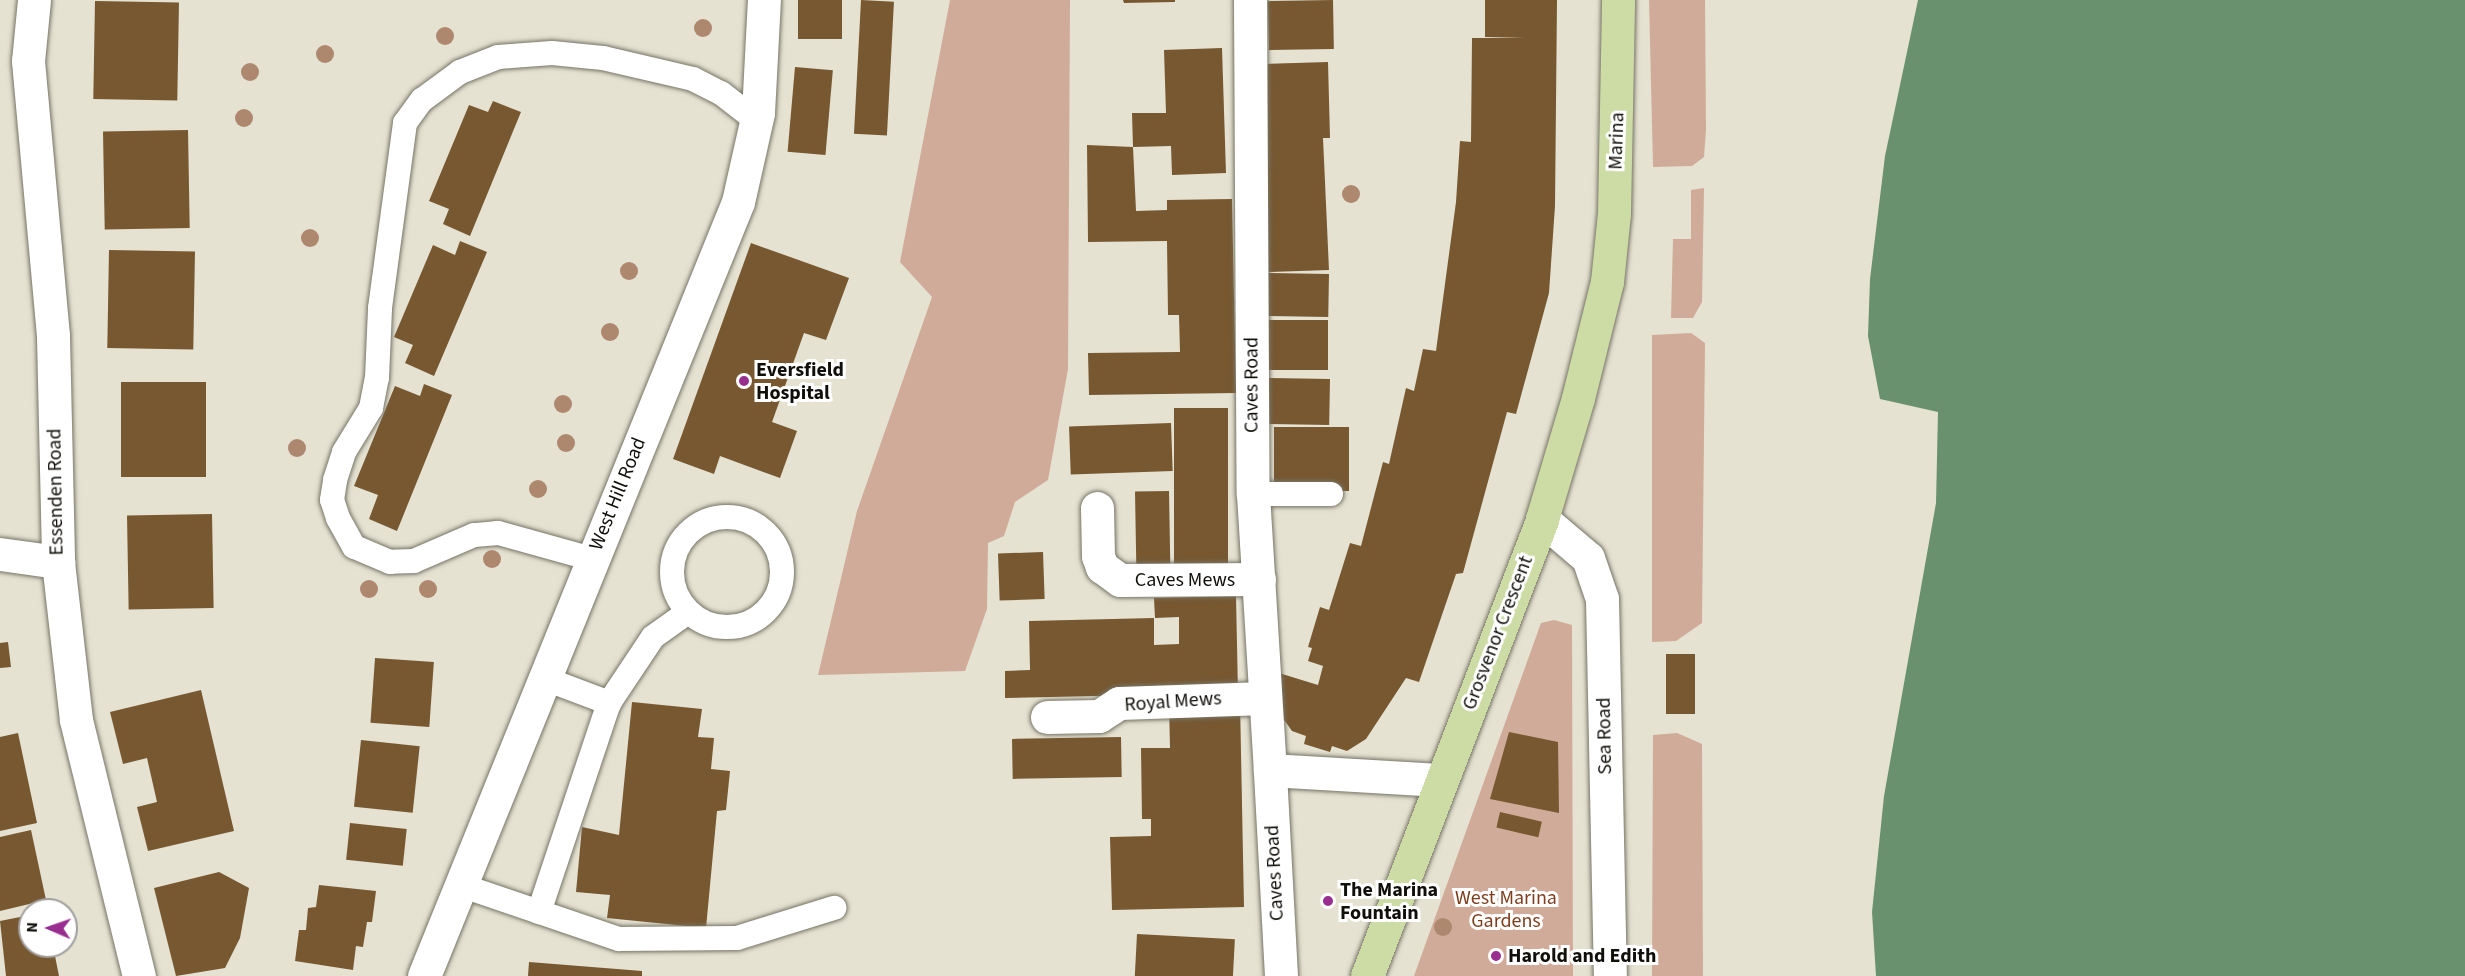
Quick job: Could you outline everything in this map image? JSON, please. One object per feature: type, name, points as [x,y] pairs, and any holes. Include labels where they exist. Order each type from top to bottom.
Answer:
[{"type":"highway","name":"Marina","points":[[1607,282],[1619,100],[1618,0]]},
{"type":"highway","name":"Grosvenor Crescent","points":[[1367,976],[1440,780],[1542,519],[1607,282]]},
{"type":"street","name":"Essenden Road","points":[[33,0],[28,61],[53,336],[57,562],[76,720],[140,976]]},
{"type":"street","name":"West Hill Road","points":[[424,976],[738,202],[757,121],[764,0]]},
{"type":"street","name":"Caves Road","points":[[1250,0],[1253,494],[1281,976]]},
{"type":"street","name":"Caves Mews","points":[[1097,508],[1098,556],[1102,567],[1120,580],[1259,579]]},
{"type":"street","name":"Sea Road","points":[[1542,519],[1587,558],[1602,598],[1610,976]]},
{"type":"street","points":[[0,554],[57,562]]},
{"type":"street","name":"Royal Mews","points":[[1047,717],[1099,716],[1119,703],[1265,698]]},
{"type":"street","points":[[1270,771],[1440,780]]},
{"type":"lane","points":[[592,559],[498,533],[474,536],[414,561],[390,562],[354,547],[338,518],[332,500],[335,480],[344,452],[371,408],[377,378],[380,308],[405,123],[422,100],[460,72],[498,57],[552,52],[603,58],[693,79],[721,93],[757,121]]},
{"type":"lane","points":[[1253,494],[1331,494]]},
{"type":"lane","points":[[727,517],[761,528],[780,558],[782,576],[769,609],[746,623],[720,627],[702,622],[688,612],[677,597],[672,579],[673,560],[680,543],[692,529],[727,517]]},
{"type":"lane","points":[[539,912],[609,703],[653,637],[688,612]]},
{"type":"lane","points":[[543,678],[609,703]]},
{"type":"lane","points":[[460,885],[620,939],[737,938],[834,908]]},
{"type":"green space","points":[[950,0],[1070,0],[1068,369],[1048,480],[1015,502],[1004,536],[988,543],[987,609],[965,671],[818,675],[857,511],[932,297],[900,262]]},
{"type":"green space","points":[[1649,0],[1705,0],[1706,130],[1704,157],[1692,166],[1653,167]]},
{"type":"green space","points":[[1704,188],[1702,302],[1693,318],[1671,318],[1673,239],[1691,239],[1691,190]]},
{"type":"green space","points":[[1691,333],[1705,343],[1702,623],[1676,641],[1652,642],[1652,335]]},
{"type":"green space","name":"West Marina Gardens","points":[[1554,620],[1572,625],[1573,976],[1414,976],[1541,623]]},
{"type":"green space","points":[[1677,733],[1702,744],[1703,976],[1652,976],[1653,735]]},
{"type":"shaded area","points":[[1918,0],[2465,0],[2465,976],[1876,976],[1872,912],[1884,796],[1936,503],[1938,412],[1880,399],[1868,336],[1870,279],[1885,156]]},
{"type":"building","points":[[798,0],[842,0],[842,39],[798,39]]},
{"type":"building","points":[[861,0],[894,2],[887,136],[854,134]]},
{"type":"building","points":[[1123,0],[1175,0],[1175,2],[1124,3]]},
{"type":"building","points":[[1333,0],[1334,49],[1269,50],[1268,1]]},
{"type":"building","points":[[1485,0],[1557,0],[1555,206],[1549,293],[1516,414],[1507,412],[1463,573],[1456,574],[1419,682],[1406,678],[1366,739],[1347,751],[1332,746],[1330,752],[1304,744],[1306,736],[1292,731],[1275,707],[1269,670],[1318,685],[1323,666],[1308,661],[1312,648],[1308,647],[1320,607],[1329,610],[1350,543],[1361,546],[1383,462],[1389,464],[1406,388],[1414,391],[1423,349],[1436,351],[1456,202],[1460,141],[1471,142],[1472,38],[1525,38],[1485,37]]},
{"type":"building","points":[[95,1],[179,2],[177,100],[93,99]]},
{"type":"building","points":[[1222,48],[1226,173],[1172,175],[1171,146],[1133,147],[1132,113],[1166,113],[1164,50]]},
{"type":"building","points":[[1328,62],[1330,138],[1323,138],[1329,270],[1267,272],[1263,64]]},
{"type":"building","points":[[795,67],[833,70],[825,155],[788,152]]},
{"type":"building","points":[[493,101],[521,112],[470,236],[443,224],[449,209],[429,201],[469,105],[488,112]]},
{"type":"building","points":[[188,130],[190,228],[105,229],[103,131]]},
{"type":"building","points":[[1087,145],[1133,147],[1136,211],[1167,210],[1167,200],[1232,199],[1236,393],[1089,395],[1088,353],[1180,352],[1179,315],[1168,315],[1167,241],[1088,242]]},
{"type":"building","points":[[460,241],[487,252],[434,376],[405,363],[413,345],[394,337],[433,245],[455,255]]},
{"type":"building","name":"Eversfield Hospital","points":[[751,243],[849,278],[826,340],[804,333],[772,422],[797,431],[780,478],[720,456],[714,474],[673,459]]},
{"type":"building","points":[[109,250],[195,252],[193,349],[107,348]]},
{"type":"building","points":[[1268,273],[1329,274],[1328,317],[1267,316]]},
{"type":"building","points":[[1268,320],[1328,320],[1328,370],[1268,370]]},
{"type":"building","points":[[1268,378],[1330,379],[1329,425],[1267,424]]},
{"type":"building","points":[[121,382],[206,382],[206,477],[121,477]]},
{"type":"building","points":[[424,384],[452,395],[397,531],[369,519],[378,495],[354,486],[395,386],[420,396]]},
{"type":"building","points":[[1174,408],[1228,408],[1228,575],[1174,575]]},
{"type":"building","points":[[1171,423],[1173,471],[1071,475],[1069,427]]},
{"type":"building","points":[[1274,427],[1349,427],[1349,491],[1274,491]]},
{"type":"building","points":[[1169,491],[1170,570],[1136,571],[1135,492]]},
{"type":"building","points":[[212,514],[214,608],[129,609],[127,515]]},
{"type":"building","points":[[1043,552],[1045,599],[1000,601],[998,554]]},
{"type":"building","points":[[1236,596],[1238,693],[1005,698],[1005,671],[1030,670],[1029,621],[1154,618],[1154,645],[1179,644],[1179,617],[1155,618],[1154,598]]},
{"type":"building","points":[[8,642],[11,667],[0,668],[0,643]]},
{"type":"building","points":[[1666,654],[1695,654],[1695,714],[1666,714]]},
{"type":"building","points":[[375,658],[434,662],[429,727],[370,723]]},
{"type":"building","points":[[201,690],[234,831],[148,851],[137,807],[157,802],[147,758],[123,764],[110,712]]},
{"type":"building","points":[[1240,701],[1244,907],[1112,910],[1110,837],[1151,836],[1151,819],[1142,819],[1141,748],[1170,748],[1169,703]]},
{"type":"building","points":[[632,702],[702,709],[698,737],[714,738],[711,769],[730,771],[726,810],[717,811],[706,928],[607,918],[610,895],[576,892],[582,827],[619,835]]},
{"type":"building","points":[[1509,732],[1558,742],[1559,813],[1490,799]]},
{"type":"building","points":[[18,733],[37,823],[0,831],[0,737]]},
{"type":"building","points":[[1121,737],[1122,777],[1013,779],[1012,739]]},
{"type":"building","points":[[361,740],[420,746],[413,813],[354,807]]},
{"type":"building","points":[[1500,812],[1542,822],[1538,837],[1496,828]]},
{"type":"building","points":[[350,823],[407,829],[403,866],[346,860]]},
{"type":"building","points":[[31,830],[46,898],[18,898],[18,907],[0,911],[0,837]]},
{"type":"building","points":[[219,872],[249,888],[240,938],[225,968],[176,976],[154,888]]},
{"type":"building","points":[[319,885],[376,891],[372,922],[367,922],[363,947],[356,946],[353,970],[295,961],[299,930],[306,930],[308,908],[316,907]]},
{"type":"building","points":[[18,917],[18,958],[55,958],[59,976],[6,976],[0,921]]},
{"type":"building","points":[[1137,934],[1235,939],[1233,976],[1135,976]]},
{"type":"building","points":[[529,962],[642,971],[642,976],[528,976]]},
{"type":"place","name":"Eversfield Hospital","points":[[744,381]]},
{"type":"place","name":"The Marina Fountain","points":[[1328,901]]},
{"type":"place","name":"Harold and Edith","points":[[1496,956]]}]
